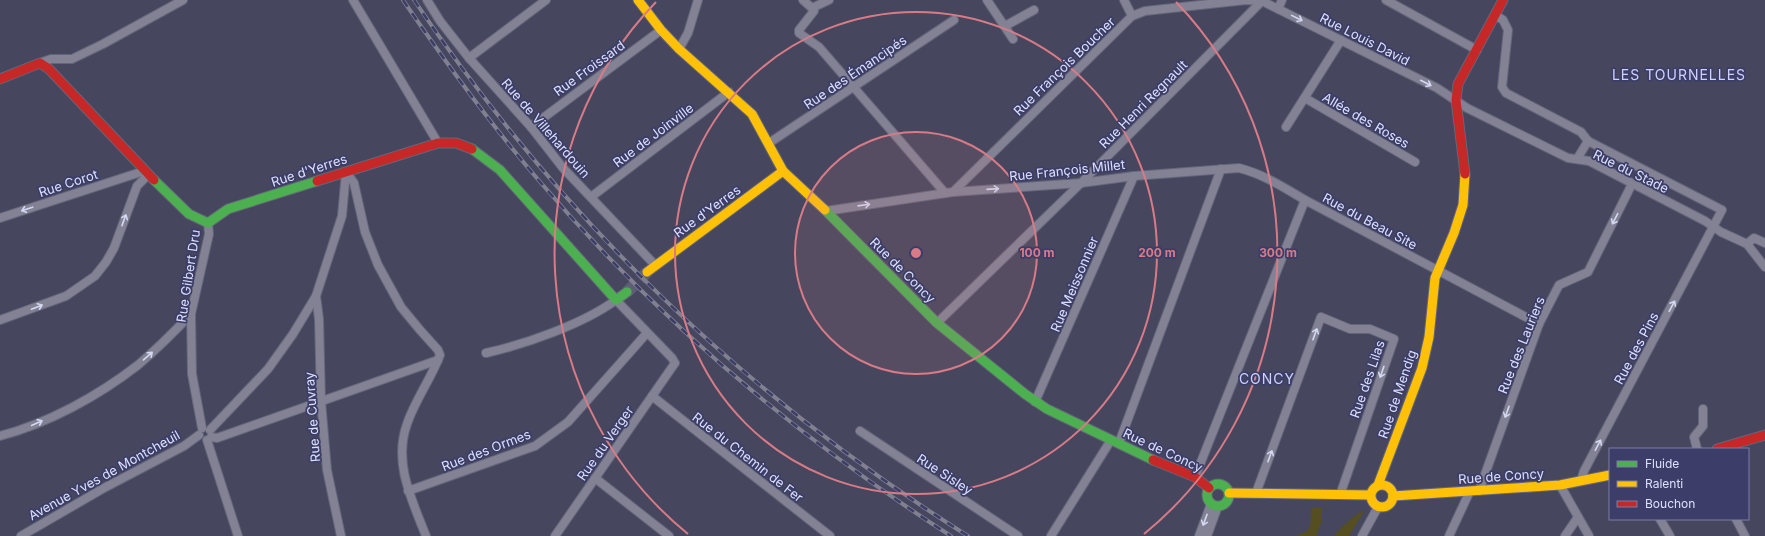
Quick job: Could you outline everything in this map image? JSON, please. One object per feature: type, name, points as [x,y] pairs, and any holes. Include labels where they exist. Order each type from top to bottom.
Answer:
[{"type":"street","points":[[353,0],[438,143]]},
{"type":"street","name":"Rue de Villehardouin","points":[[427,0],[440,21],[469,58],[530,127],[563,168],[655,265]]},
{"type":"street","points":[[469,58],[546,0]]},
{"type":"street","name":"Rue de Concy","points":[[638,0],[661,30],[679,49],[752,114],[783,171],[826,210],[937,323],[1035,402],[1115,442],[1194,478],[1209,488]]},
{"type":"street","points":[[679,49],[688,33],[698,0]]},
{"type":"street","points":[[803,0],[814,11],[799,30],[799,33],[818,47],[903,144],[949,193]]},
{"type":"street","points":[[812,8],[829,0]]},
{"type":"street","points":[[987,0],[1013,39]]},
{"type":"street","points":[[1124,0],[1132,16]]},
{"type":"street","name":"Rue François Boucher","points":[[949,193],[1132,16],[1145,11],[1246,0],[1262,1]]},
{"type":"street","points":[[1278,9],[1282,0]]},
{"type":"street","points":[[1386,0],[1476,50]]},
{"type":"street","name":"Rue de Mendig","points":[[1378,485],[1422,368],[1429,337],[1433,287],[1458,220],[1463,200],[1465,170],[1456,100],[1458,84],[1503,0]]},
{"type":"street","points":[[0,79],[6,78],[32,65],[40,64],[51,59],[72,59],[103,44],[179,1]]},
{"type":"street","name":"Rue Louis David","points":[[1262,1],[1437,88],[1456,100]]},
{"type":"street","name":"Rue Henri Regnault","points":[[937,323],[1081,183],[1262,1]]},
{"type":"street","points":[[1005,26],[1034,10]]},
{"type":"street","points":[[1495,15],[1503,20],[1508,30],[1502,87],[1506,93],[1581,132],[1588,141],[1577,159]]},
{"type":"street","name":"Rue des Émancipés","points":[[769,143],[954,20]]},
{"type":"street","name":"Rue Froissard","points":[[530,127],[661,30]]},
{"type":"street","points":[[1286,127],[1341,40]]},
{"type":"street","points":[[40,64],[49,69],[144,171],[189,214],[208,222]]},
{"type":"street","name":"Rue de Joinville","points":[[592,197],[729,92]]},
{"type":"street","name":"Allée des Roses","points":[[1305,98],[1415,162]]},
{"type":"street","name":"Rue du Stade","points":[[1456,100],[1466,108],[1568,158],[1589,161],[1747,244],[1765,267]]},
{"type":"street","name":"Rue d'Yerres","points":[[208,222],[228,209],[438,143],[450,141],[474,149],[500,170],[616,300]]},
{"type":"street","name":"Rue des Pins","points":[[1581,481],[1584,471],[1722,210],[1588,141]]},
{"type":"street","name":"Rue François Millet","points":[[826,210],[949,193],[1081,183],[1134,176],[1239,168],[1253,171],[1304,200]]},
{"type":"street","points":[[1051,536],[1115,442],[1221,170]]},
{"type":"street","points":[[0,320],[66,296],[95,276],[114,248],[137,186],[146,177],[144,171]]},
{"type":"street","name":"Rue Corot","points":[[0,218],[144,171]]},
{"type":"street","name":"Rue d'Yerres","points":[[647,272],[783,171]]},
{"type":"street","points":[[346,172],[354,184],[365,232],[378,265],[401,306],[438,350],[439,358],[407,423],[402,444],[402,467],[408,491],[426,536]]},
{"type":"street","points":[[342,216],[346,172]]},
{"type":"street","points":[[128,176],[137,186]]},
{"type":"street","name":"Rue Meissonnier","points":[[1035,402],[1134,176]]},
{"type":"street","name":"Rue des Lauriers","points":[[1449,536],[1475,491],[1539,324],[1560,285],[1588,272],[1632,184]]},
{"type":"street","points":[[356,198],[347,205],[316,296],[293,334],[268,369],[206,434],[217,438],[439,358]]},
{"type":"street","name":"Rue du Beau Site","points":[[1194,478],[1304,200],[1346,220],[1438,271],[1539,324]]},
{"type":"street","name":"Rue Gilbert Dru","points":[[208,222],[209,234],[191,314],[192,374],[206,434],[238,536]]},
{"type":"street","points":[[1747,244],[1754,238],[1765,243]]},
{"type":"street","points":[[486,353],[510,348],[579,321],[627,292]]},
{"type":"street","name":"Rue de Cuvray","points":[[316,296],[319,320],[321,401],[328,470],[341,536]]},
{"type":"street","points":[[616,300],[647,334]]},
{"type":"street","points":[[0,436],[18,431],[72,408],[105,387],[137,365],[159,346],[191,314]]},
{"type":"street","name":"Rue des Lilas","points":[[1256,493],[1321,317],[1350,329],[1370,329],[1394,339],[1340,495]]},
{"type":"street","name":"Rue du Verger","points":[[555,536],[675,363],[672,358],[647,334]]},
{"type":"street","name":"Rue des Ormes","points":[[408,491],[535,446],[568,422],[647,334]]},
{"type":"street","name":"Rue du Chemin de Fer","points":[[652,396],[830,536]]},
{"type":"street","points":[[1697,448],[1694,437],[1702,426],[1703,409]]},
{"type":"street","name":"Rue Sisley","points":[[860,431],[1018,536]]},
{"type":"street","name":"Avenue Yves de Montcheuil","points":[[21,536],[104,488],[206,434]]},
{"type":"street","points":[[1721,448],[1765,437]]},
{"type":"street","name":"Rue de Concy","points":[[1394,496],[1560,485],[1609,475]]},
{"type":"street","points":[[595,478],[669,536]]},
{"type":"street","name":"Rue de Concy","points":[[1214,505],[1207,494],[1209,488],[1215,484],[1222,485],[1228,490],[1229,493],[1306,496],[1370,495]]},
{"type":"street","points":[[1378,485],[1388,486],[1392,490],[1394,496],[1388,506],[1378,507],[1372,502],[1370,495],[1373,489],[1378,485]]},
{"type":"street","points":[[1560,485],[1589,536]]},
{"type":"street","points":[[1214,505],[1225,504],[1229,497],[1229,493]]},
{"type":"street","points":[[1199,536],[1214,505]]},
{"type":"street","points":[[1207,536],[1214,505]]},
{"type":"street","points":[[1362,536],[1378,507]]},
{"type":"street","points":[[1565,536],[1578,517]]},
{"type":"street","points":[[1661,520],[1670,536]]},
{"type":"street","points":[[1737,520],[1745,536]]},
{"type":"shaded area","points":[[1322,507],[1322,521],[1316,536],[1295,536],[1305,532],[1310,526],[1311,508]]},
{"type":"shaded area","points":[[1364,511],[1349,536],[1334,536],[1348,522]]},
{"type":"tunnel","points":[[627,292],[647,272]]},
{"type":"railway","points":[[403,0],[469,93],[504,139],[586,234],[633,283],[682,329],[785,418],[839,459],[951,536]]},
{"type":"railway","points":[[414,0],[471,80],[532,157],[595,229],[662,298],[733,362],[808,424],[886,482],[968,536]]},
{"type":"traffic: fast","points":[[472,149],[500,170],[616,300],[627,292]]},
{"type":"traffic: fast","points":[[154,180],[189,214],[208,223],[228,209],[317,181]]},
{"type":"traffic: fast","points":[[825,210],[937,323],[1025,394],[1047,409],[1153,460]]},
{"type":"traffic: fast","points":[[1218,484],[1226,487],[1229,495],[1226,503],[1218,506],[1210,503],[1207,495],[1210,487],[1218,484]]},
{"type":"traffic: slow","points":[[638,0],[661,30],[679,49],[752,114],[783,171],[825,210]]},
{"type":"traffic: slow","points":[[647,272],[783,171]]},
{"type":"traffic: slow","points":[[1378,485],[1422,368],[1429,337],[1435,278],[1454,233],[1463,205],[1465,174]]},
{"type":"traffic: slow","points":[[1393,496],[1560,485],[1609,475]]},
{"type":"traffic: slow","points":[[1378,485],[1386,485],[1393,492],[1393,496],[1393,500],[1386,507],[1378,507],[1371,500],[1371,492],[1378,485]]},
{"type":"traffic: slow","points":[[1229,493],[1370,495]]},
{"type":"traffic: jam","points":[[1465,174],[1456,100],[1458,84],[1503,0]]},
{"type":"traffic: jam","points":[[0,79],[40,63],[49,69],[154,180]]},
{"type":"traffic: jam","points":[[317,181],[438,143],[456,143],[472,149]]},
{"type":"traffic: jam","points":[[1720,448],[1765,435]]},
{"type":"traffic: jam","points":[[1153,460],[1195,477],[1209,488]]},
{"type":"district","name":"LES TOURNELLES","points":[[1679,75]]},
{"type":"district","name":"CONCY","points":[[1267,379]]}]
